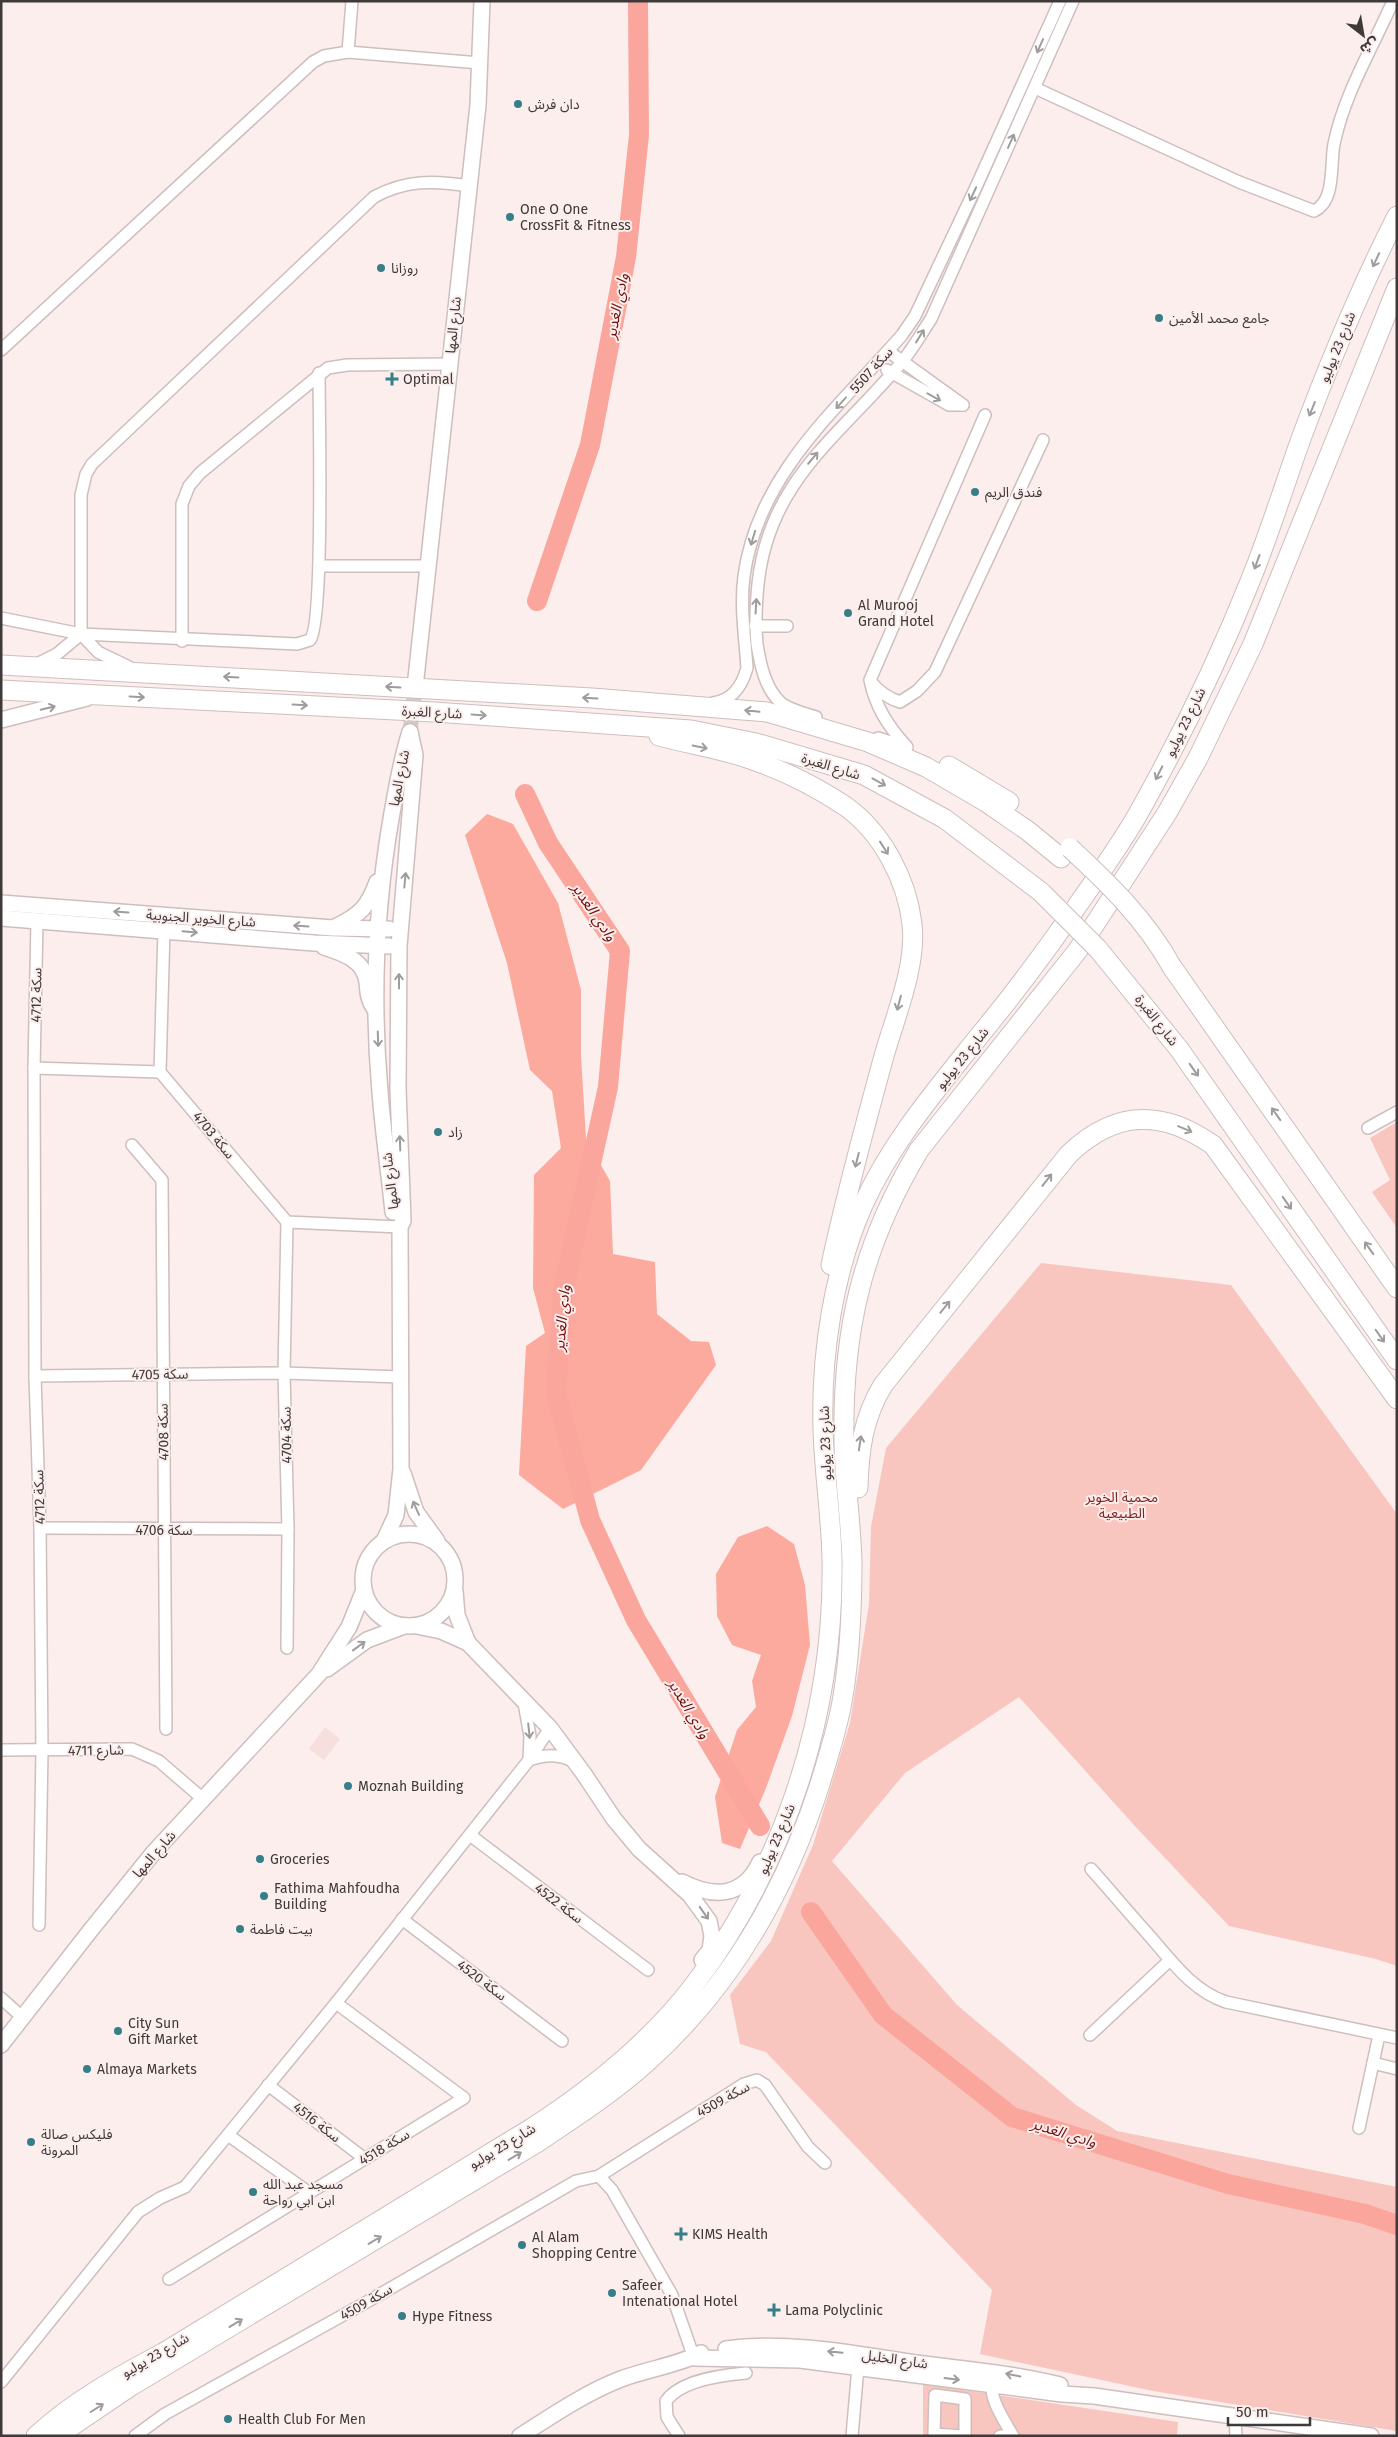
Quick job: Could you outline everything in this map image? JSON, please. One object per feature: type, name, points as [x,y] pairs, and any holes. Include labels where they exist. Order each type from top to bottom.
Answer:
[{"type":"main road","name":"شارع 23 يوليو","points":[[36,2436],[54,2419],[106,2384],[163,2353],[532,2128],[579,2097],[661,2023],[693,1986],[747,1903],[773,1853],[799,1782],[824,1687],[832,1559],[823,1431],[826,1369],[836,1292],[846,1252],[863,1206],[882,1168],[913,1119],[1025,979],[1136,818],[1208,674],[1250,581],[1303,434],[1351,311],[1397,216]]},
{"type":"main road","name":"شارع 23 يوليو","points":[[57,2436],[131,2386],[538,2142],[598,2100],[647,2062],[715,1990],[750,1941],[774,1898],[803,1835],[842,1704],[847,1660],[852,1561],[844,1448],[844,1390],[850,1335],[859,1289],[872,1244],[903,1177],[920,1150],[1078,950],[1167,813],[1198,758],[1253,644],[1397,288]]},
{"type":"main road","name":"شارع الغبرة","points":[[1,666],[141,672],[689,705],[767,712],[868,742],[926,767],[986,802],[1028,831],[1065,853],[1172,966],[1397,1288]]},
{"type":"main road","name":"شارع الغبرة","points":[[1,690],[620,724],[691,730],[756,743],[864,775],[945,819],[1041,892],[1098,949],[1179,1049],[1397,1360]]},
{"type":"main road","points":[[620,724],[746,758],[829,796],[847,808],[879,840],[900,879],[908,902],[912,926],[909,968],[868,1114],[826,1290],[816,1348],[814,1396],[823,1431]]},
{"type":"main road","points":[[907,747],[946,764],[984,786],[1032,818],[1065,853]]},
{"type":"main road","points":[[852,1561],[858,1455],[864,1426],[873,1402],[896,1368],[1057,1167],[1083,1141],[1098,1130],[1113,1124],[1132,1119],[1162,1121],[1181,1127],[1213,1145],[1397,1399]]},
{"type":"street","points":[[348,52],[352,1]]},
{"type":"street","name":"شارع المها","points":[[416,678],[429,566],[448,364],[478,105],[482,1]]},
{"type":"street","name":"سكة 5507","points":[[689,705],[727,700],[741,685],[747,668],[742,606],[744,577],[758,519],[770,492],[786,467],[902,335],[926,297],[1060,1]]},
{"type":"street","name":"سكة 5507","points":[[907,747],[782,704],[770,686],[760,660],[755,626],[760,570],[766,543],[788,492],[821,448],[902,362],[926,327],[943,296],[1074,1]]},
{"type":"street","points":[[1035,88],[1239,182],[1314,210],[1320,208],[1327,198],[1340,122],[1393,1]]},
{"type":"street","points":[[1,350],[313,62],[324,56],[348,52],[480,63]]},
{"type":"street","points":[[141,672],[108,659],[98,652],[81,634],[81,495],[86,474],[92,464],[374,197],[404,184],[433,181],[468,186]]},
{"type":"street","points":[[878,362],[892,373],[949,405],[963,405],[956,398],[888,351]]},
{"type":"street","points":[[182,641],[181,514],[184,494],[200,472],[319,373],[337,366],[448,364]]},
{"type":"street","points":[[1,618],[81,634],[182,641],[297,644],[310,640],[316,628],[319,566],[319,373]]},
{"type":"street","points":[[907,747],[885,720],[873,696],[870,680],[985,416]]},
{"type":"street","points":[[870,680],[878,690],[891,699],[900,702],[917,691],[935,672],[1043,440]]},
{"type":"street","points":[[319,566],[429,566]]},
{"type":"street","points":[[755,626],[787,626]]},
{"type":"street","points":[[29,668],[57,654],[81,634]]},
{"type":"street","points":[[1,720],[100,695]]},
{"type":"street","name":"شارع المها","points":[[384,1541],[396,1515],[401,1469],[400,1227],[403,1221],[398,1089],[400,946],[415,755],[410,732],[403,752],[382,868],[378,945],[377,1012],[380,1092],[394,1221],[400,1227]]},
{"type":"street","points":[[333,928],[354,917],[369,903],[382,868]]},
{"type":"street","name":"شارع الخوير الجنوبية","points":[[1,904],[333,928],[401,929]]},
{"type":"street","name":"شارع الخوير الجنوبية","points":[[1,918],[314,943],[400,946]]},
{"type":"street","name":"سكة 4712","points":[[37,921],[34,1068],[35,1376],[40,1528],[42,1751],[39,1925]]},
{"type":"street","points":[[34,1068],[160,1072],[164,930]]},
{"type":"street","points":[[314,943],[358,962],[365,973],[371,1003],[377,1012]]},
{"type":"street","name":"4703 سكة","points":[[160,1072],[288,1222]]},
{"type":"street","points":[[1368,1128],[1397,1112]]},
{"type":"street","name":"سكة 4708","points":[[132,1144],[162,1180],[166,1729]]},
{"type":"street","points":[[288,1222],[400,1227]]},
{"type":"street","name":"سكة 4704","points":[[287,1648],[288,1529],[284,1373],[288,1222]]},
{"type":"street","name":"4705 سكة","points":[[35,1376],[284,1373],[401,1377]]},
{"type":"street","name":"شارع المها","points":[[401,1469],[416,1512],[438,1543]]},
{"type":"street","name":"4706 سكة","points":[[40,1528],[288,1529]]},
{"type":"street","points":[[468,1643],[441,1631],[393,1624],[378,1614],[368,1601],[364,1590],[364,1568],[375,1548],[397,1535],[411,1533],[426,1536],[438,1543],[448,1553],[454,1565],[456,1578],[457,1615],[468,1643],[550,1728],[614,1819],[639,1849],[690,1895],[710,1921],[712,1936],[710,1950],[674,1999],[623,2059]]},
{"type":"street","name":"شارع المها","points":[[1,2045],[154,1852],[319,1674],[349,1627],[364,1590]]},
{"type":"street","points":[[410,1626],[429,1622],[440,1614],[449,1604],[455,1591]]},
{"type":"street","name":"شارع المها","points":[[319,1674],[367,1640],[410,1626]]},
{"type":"street","points":[[524,1702],[530,1736],[530,1760]]},
{"type":"street","points":[[1,2382],[124,2227],[145,2208],[160,2198],[185,2187],[336,2003],[530,1760],[550,1728]]},
{"type":"street","name":"4711 شارع","points":[[1,1750],[132,1749],[159,1761],[203,1799]]},
{"type":"street","points":[[530,1760],[552,1755],[563,1756],[575,1762]]},
{"type":"street","points":[[671,1877],[696,1890],[714,1894],[728,1893],[742,1884],[759,1866],[799,1782]]},
{"type":"street","name":"سكة 4522","points":[[470,1835],[648,1970]]},
{"type":"street","points":[[1091,1869],[1194,1985],[1218,2000],[1397,2038]]},
{"type":"street","name":"سكة 4520","points":[[402,1919],[562,2041]]},
{"type":"street","points":[[1090,2035],[1170,1960]]},
{"type":"street","points":[[1,1998],[22,2017]]},
{"type":"street","name":"سكة 4518","points":[[169,2278],[464,2098],[336,2003]]},
{"type":"street","points":[[1359,2128],[1379,2035]]},
{"type":"street","points":[[1374,2063],[1397,2069]]},
{"type":"street","name":"سكة 4509","points":[[135,2436],[165,2414],[365,2303],[576,2181],[599,2176],[744,2084],[757,2080],[766,2085],[808,2147],[825,2163]]},
{"type":"street","name":"سكة 4516","points":[[268,2086],[365,2159]]},
{"type":"street","points":[[228,2135],[308,2192]]},
{"type":"street","points":[[599,2176],[612,2190],[672,2294],[694,2358]]},
{"type":"street","name":"شارع الخليل","points":[[520,2436],[566,2407],[619,2380],[660,2366],[694,2358],[707,2351],[735,2347],[789,2347],[992,2378]]},
{"type":"street","name":"شارع الخليل","points":[[694,2358],[704,2360],[776,2358],[858,2368],[1054,2384],[1094,2396],[1367,2436]]},
{"type":"street","points":[[852,2436],[858,2368]]},
{"type":"street","points":[[679,2436],[667,2417],[666,2401],[672,2393],[714,2376],[746,2373]]},
{"type":"street","points":[[992,2378],[996,2404],[1013,2436],[1000,2436]]},
{"type":"street","points":[[1236,2417],[1236,2436]]},
{"type":"shaded area","points":[[487,814],[513,824],[558,903],[581,990],[581,1056],[586,1139],[610,1181],[613,1254],[655,1262],[657,1314],[691,1341],[709,1342],[716,1365],[641,1470],[563,1509],[519,1475],[526,1346],[545,1333],[533,1288],[534,1175],[561,1148],[552,1091],[530,1070],[507,963],[465,835]]},
{"type":"shaded area","points":[[767,1526],[794,1544],[805,1585],[810,1645],[792,1716],[766,1788],[740,1849],[722,1843],[715,1797],[737,1730],[756,1707],[752,1681],[761,1655],[732,1645],[717,1616],[716,1574],[738,1537]]},
{"type":"shaded area","points":[[325,1727],[340,1739],[324,1760],[309,1749]]},
{"type":"green space","points":[[1397,1122],[1397,1228],[1372,1192],[1390,1180],[1370,1138]]},
{"type":"green space","name":"محمية الخوير الطبيعية","points":[[1041,1263],[1231,1285],[1397,1514],[1397,1966],[1376,1959],[1229,1926],[1133,1824],[1019,1697],[905,1773],[832,1861],[957,2005],[1076,2105],[1117,2131],[1397,2187],[1397,2431],[1153,2391],[980,2354],[992,2290],[766,2052],[740,2044],[730,1995],[771,1941],[813,1845],[850,1723],[869,1604],[871,1527],[886,1448]]},
{"type":"green space","points":[[923,2384],[1178,2422],[1177,2436],[923,2436]]},
{"type":"waterway","name":"وادي الغدير","points":[[537,601],[590,445],[626,257],[639,135],[638,1]]},
{"type":"waterway","name":"وادي الغدير","points":[[525,794],[548,843],[620,951],[608,1087],[564,1286],[556,1393],[590,1520],[636,1620],[760,1826]]},
{"type":"waterway","name":"وادي الغدير","points":[[811,1912],[883,2015],[1012,2117],[1228,2184],[1365,2214],[1397,2225]]},
{"type":"tunnel","points":[[410,732],[416,679]]},
{"type":"place","name":"دان فرش","points":[[518,104]]},
{"type":"place","name":"One O One CrossFit & Fitness","points":[[510,217]]},
{"type":"place","name":"روزانا","points":[[381,268]]},
{"type":"place","name":"جامع محمد الأمين","points":[[1159,318]]},
{"type":"place","name":"Optimal","points":[[392,379]]},
{"type":"place","name":"فندق الريم","points":[[975,492]]},
{"type":"place","name":"Al Murooj Grand Hotel","points":[[848,613]]},
{"type":"place","name":"زاد","points":[[438,1132]]},
{"type":"place","name":"Moznah Building","points":[[348,1786]]},
{"type":"place","name":"Groceries","points":[[260,1859]]},
{"type":"place","name":"Fathima Mahfoudha Building","points":[[264,1896]]},
{"type":"place","name":"بيت فاطمة","points":[[240,1929]]},
{"type":"place","name":"City Sun Gift Market","points":[[118,2031]]},
{"type":"place","name":"Almaya Markets","points":[[87,2069]]},
{"type":"place","name":"فليكس صالة المرونة","points":[[31,2142]]},
{"type":"place","name":"مسجد عبد الله ابن ابي رواحة","points":[[253,2192]]},
{"type":"place","name":"KIMS Health","points":[[681,2234]]},
{"type":"place","name":"Al Alam Shopping Centre","points":[[522,2245]]},
{"type":"place","name":"Safeer Intenational Hotel","points":[[612,2293]]},
{"type":"place","name":"Lama Polyclinic","points":[[774,2310]]},
{"type":"place","name":"Hype Fitness","points":[[402,2316]]},
{"type":"place","name":"Health Club For Men","points":[[228,2419]]}]
